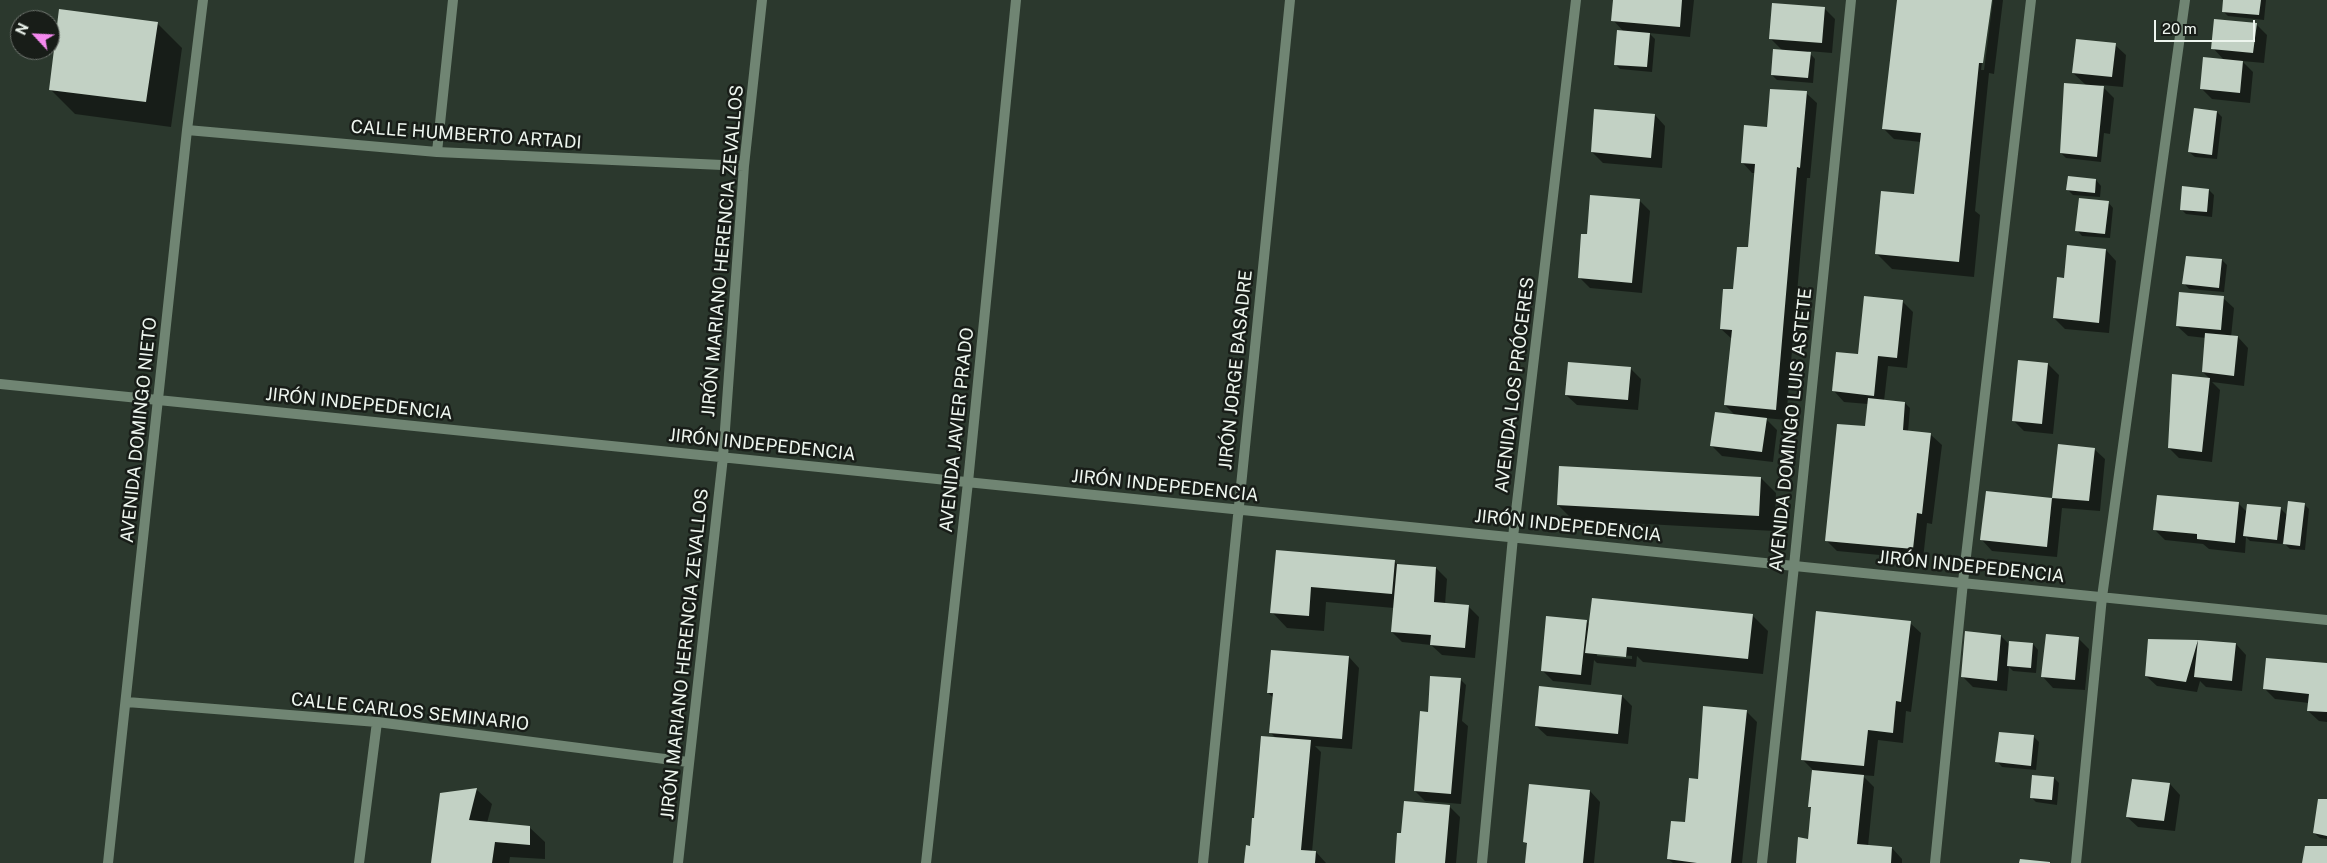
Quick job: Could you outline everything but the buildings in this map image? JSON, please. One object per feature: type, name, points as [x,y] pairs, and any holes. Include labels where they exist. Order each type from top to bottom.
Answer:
[{"type":"street","name":"AVENIDA DOMINGO NIETO","points":[[108,863],[127,702],[187,130],[203,0]]},
{"type":"street","points":[[437,152],[453,0]]},
{"type":"street","name":"JIRÓN MARIANO HERENCIA ZEVALLOS","points":[[678,863],[723,457],[744,166],[762,0]]},
{"type":"street","name":"AVENIDA JAVIER PRADO","points":[[926,863],[968,482],[1016,0]]},
{"type":"street","name":"JIRÓN JORGE BASADRE","points":[[1203,863],[1290,0]]},
{"type":"street","name":"AVENIDA LOS PRÓCERES","points":[[1482,863],[1513,537],[1576,0]]},
{"type":"street","name":"AVENIDA DOMINGO LUIS ASTETE","points":[[1762,863],[1851,0]]},
{"type":"street","points":[[1934,863],[1963,582],[2031,0]]},
{"type":"street","points":[[2076,863],[2102,597],[2186,0]]},
{"type":"street","name":"CALLE HUMBERTO ARTADI","points":[[187,130],[437,152],[744,166]]},
{"type":"street","name":"JIRÓN INDEPEDENCIA","points":[[0,384],[2327,620]]},
{"type":"street","name":"CALLE CARLOS SEMINARIO","points":[[127,702],[377,722],[688,762]]},
{"type":"street","points":[[359,863],[377,722]]}]
